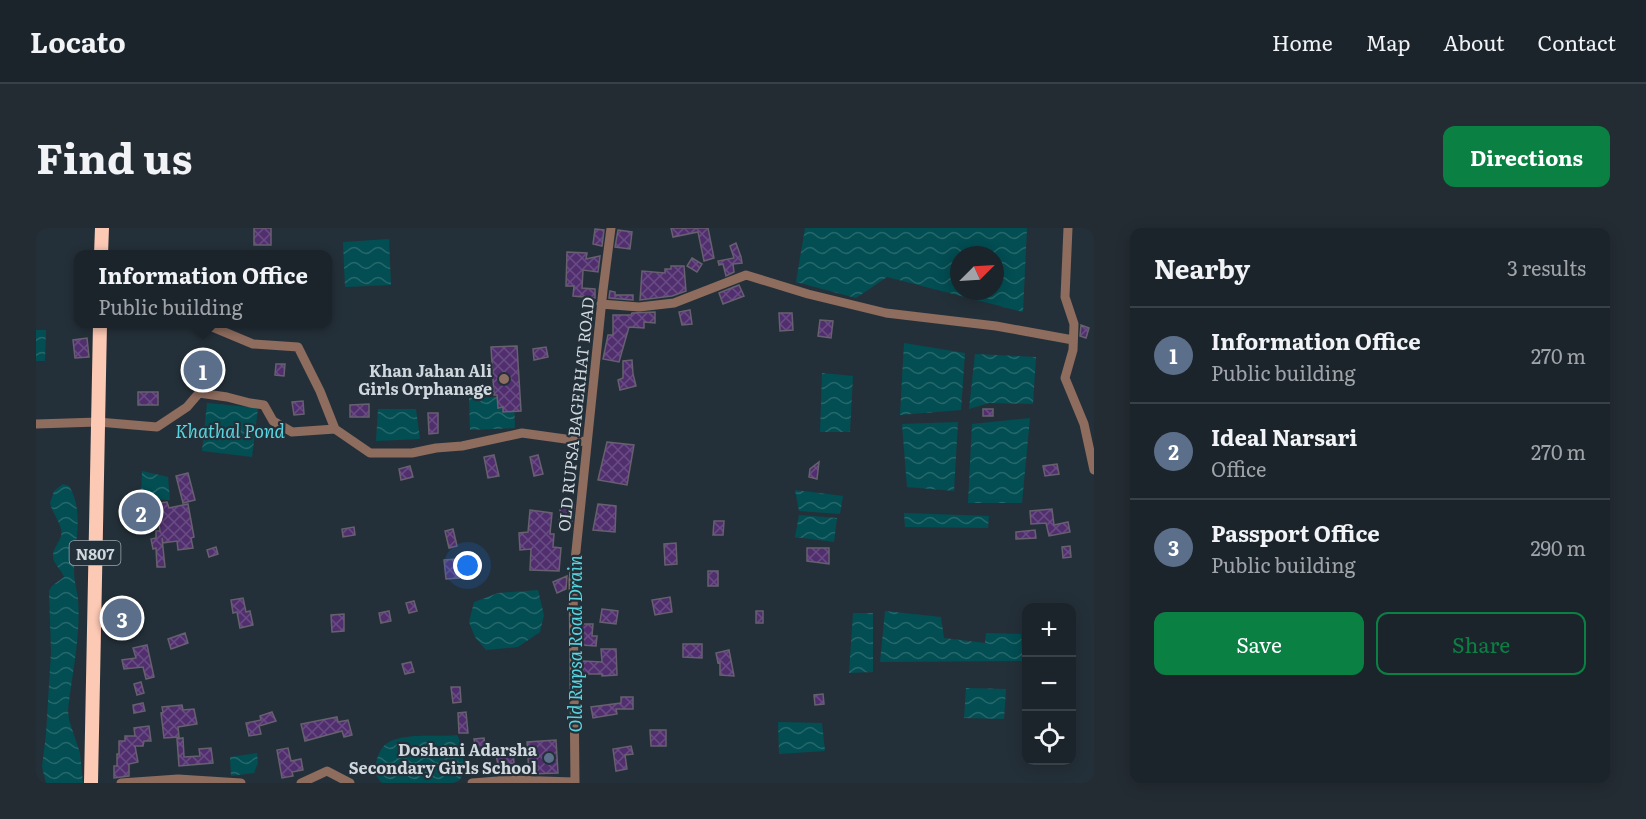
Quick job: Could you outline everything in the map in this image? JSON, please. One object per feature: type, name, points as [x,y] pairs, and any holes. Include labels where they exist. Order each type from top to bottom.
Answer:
[{"type":"highway","points":[[101,250],[102,228]]},
{"type":"highway","name":"N807","points":[[91,783],[100,328]]},
{"type":"street","name":"OLD RUPSA BAGERHAT ROAD","points":[[574,782],[573,580],[611,228]]},
{"type":"street","points":[[1068,228],[1065,297],[1074,324],[1074,340],[1065,378],[1084,424],[1094,470]]},
{"type":"street","points":[[601,304],[639,307],[674,303],[746,275],[886,314],[996,326],[1074,340]]},
{"type":"street","points":[[215,328],[253,344],[298,347],[335,429],[370,453],[411,453],[462,446],[522,433],[587,442]]},
{"type":"street","points":[[36,424],[98,422],[157,427],[188,407],[199,393],[264,405],[273,421],[292,432],[335,429]]},
{"type":"street","points":[[301,783],[327,771],[350,783]]},
{"type":"street","points":[[121,783],[178,779],[241,783]]},
{"type":"street","points":[[472,783],[510,780],[574,782]]},
{"type":"water","points":[[805,228],[1027,228],[1023,312],[976,300],[1004,300],[1004,246],[950,246],[950,293],[887,277],[856,298],[796,282]]},
{"type":"water","points":[[389,239],[391,285],[345,287],[343,242]]},
{"type":"water","points":[[36,330],[46,330],[45,361],[36,361]]},
{"type":"water","points":[[904,343],[965,353],[961,410],[900,415]]},
{"type":"water","points":[[975,354],[1036,357],[1033,404],[989,403],[969,409]]},
{"type":"water","points":[[822,373],[853,376],[850,432],[820,432]]},
{"type":"water","points":[[514,396],[515,428],[470,430],[469,398]]},
{"type":"water","name":"Khathal Pond","points":[[207,403],[258,408],[252,457],[202,451]]},
{"type":"water","points":[[378,409],[416,409],[420,439],[376,441]]},
{"type":"water","points":[[1030,418],[1022,503],[968,503],[972,424]]},
{"type":"water","points":[[958,422],[954,491],[907,487],[902,424]]},
{"type":"water","points":[[142,471],[168,477],[170,500],[141,499]]},
{"type":"water","points":[[63,484],[69,486],[74,496],[78,517],[74,579],[79,613],[68,710],[80,753],[83,783],[46,783],[42,767],[51,652],[49,591],[64,577],[53,559],[53,552],[62,533],[50,503],[54,491]]},
{"type":"water","points":[[795,490],[843,496],[840,514],[799,511]]},
{"type":"water","points":[[904,513],[989,516],[988,528],[905,527]]},
{"type":"water","points":[[799,515],[837,518],[834,542],[795,537]]},
{"type":"water","points":[[538,590],[544,615],[540,632],[518,647],[486,650],[475,637],[469,622],[474,602],[498,593]]},
{"type":"water","points":[[885,611],[941,617],[944,638],[985,643],[986,633],[1021,634],[1022,661],[880,662]]},
{"type":"water","points":[[853,613],[873,613],[873,672],[849,673]]},
{"type":"water","points":[[966,688],[1006,689],[1004,719],[964,718]]},
{"type":"water","points":[[778,722],[822,723],[825,751],[779,754]]},
{"type":"water","points":[[457,735],[463,758],[460,780],[453,783],[382,783],[377,777],[375,769],[377,758],[387,744],[405,737]]},
{"type":"water","points":[[257,753],[258,763],[254,773],[231,776],[230,757]]},
{"type":"building","points":[[254,228],[271,228],[271,245],[254,245]]},
{"type":"building","points":[[671,228],[708,228],[714,258],[704,261],[698,232],[673,237]]},
{"type":"building","points":[[595,229],[604,230],[602,246],[593,244]]},
{"type":"building","points":[[618,230],[632,232],[630,249],[615,247]]},
{"type":"building","points":[[736,243],[742,263],[733,264],[734,272],[726,276],[723,264],[719,265],[718,261],[734,258],[730,246]]},
{"type":"building","points":[[567,252],[587,253],[586,259],[600,256],[598,272],[583,270],[582,288],[595,289],[595,298],[573,296],[574,286],[566,286]]},
{"type":"building","points":[[692,258],[702,264],[697,272],[687,266]]},
{"type":"building","points":[[671,266],[684,266],[686,291],[672,296],[640,300],[642,271],[665,273],[665,269],[671,269]]},
{"type":"building","points":[[739,285],[744,296],[723,304],[719,293]]},
{"type":"building","points":[[610,291],[615,292],[615,295],[633,295],[633,300],[609,298]]},
{"type":"building","points":[[690,310],[692,324],[682,325],[679,312]]},
{"type":"building","points":[[655,312],[655,323],[644,322],[644,328],[629,327],[619,362],[603,359],[608,335],[613,335],[613,315]]},
{"type":"building","points":[[779,313],[792,313],[793,330],[780,331]]},
{"type":"building","points":[[820,320],[833,321],[831,338],[818,336]]},
{"type":"building","points":[[1081,325],[1089,328],[1086,338],[1080,336]]},
{"type":"building","points":[[87,338],[89,357],[75,358],[73,340]]},
{"type":"building","name":"Khan Jahan Ali Girls Orphanage","points":[[517,346],[521,411],[503,412],[503,407],[498,408],[497,395],[494,395],[491,347]]},
{"type":"building","points":[[546,347],[548,357],[534,360],[533,349]]},
{"type":"building","points":[[632,360],[636,386],[620,390],[618,380],[623,378],[623,361]]},
{"type":"building","points":[[276,364],[285,364],[284,376],[275,375]]},
{"type":"building","points":[[138,392],[158,392],[158,405],[138,405]]},
{"type":"building","points":[[303,401],[304,414],[294,415],[292,402]]},
{"type":"building","points":[[369,404],[369,417],[350,417],[350,405]]},
{"type":"building","points":[[983,409],[993,409],[993,416],[983,416]]},
{"type":"building","points":[[428,413],[438,413],[438,433],[429,434]]},
{"type":"building","points":[[607,442],[634,445],[627,485],[598,480]]},
{"type":"building","points":[[494,455],[499,476],[488,478],[484,457]]},
{"type":"building","points":[[538,455],[543,474],[534,476],[530,457]]},
{"type":"building","points":[[819,462],[817,479],[809,477],[810,469]]},
{"type":"building","points":[[1057,464],[1059,474],[1045,476],[1043,466]]},
{"type":"building","points":[[410,466],[413,477],[401,480],[399,469]]},
{"type":"building","points":[[188,473],[195,500],[183,503],[176,476]]},
{"type":"building","points":[[167,502],[169,508],[188,504],[194,537],[191,538],[193,548],[178,550],[177,541],[163,543],[162,538],[165,567],[157,567],[156,548],[153,549],[151,539],[156,538],[156,531],[160,531],[159,525],[144,527],[141,511],[160,507],[160,503]]},
{"type":"building","points":[[561,503],[574,505],[572,521],[559,519]]},
{"type":"building","points":[[598,504],[616,506],[615,532],[593,530]]},
{"type":"building","points":[[1052,509],[1054,525],[1068,522],[1070,532],[1049,536],[1046,523],[1031,524],[1030,511]]},
{"type":"building","points":[[530,510],[552,513],[550,534],[554,534],[553,547],[561,548],[559,571],[530,570],[531,549],[520,550],[519,533],[528,532]]},
{"type":"building","points":[[714,521],[724,521],[723,535],[713,535]]},
{"type":"building","points":[[354,527],[355,535],[343,537],[342,529]]},
{"type":"building","points":[[453,529],[457,546],[449,548],[445,531]]},
{"type":"building","points":[[1035,530],[1036,538],[1016,539],[1016,532]]},
{"type":"building","points":[[676,543],[677,564],[665,565],[664,544]]},
{"type":"building","points":[[1070,546],[1071,557],[1063,558],[1062,547]]},
{"type":"building","points":[[216,547],[218,554],[209,557],[207,550]]},
{"type":"building","points":[[807,548],[829,548],[829,564],[807,561]]},
{"type":"building","points":[[457,559],[459,578],[446,579],[444,560]]},
{"type":"building","points":[[708,571],[718,571],[718,586],[708,586]]},
{"type":"building","points":[[567,576],[566,589],[557,593],[553,582]]},
{"type":"building","points":[[670,597],[672,612],[655,615],[652,600]]},
{"type":"building","points":[[243,598],[246,612],[250,611],[253,625],[240,628],[237,612],[233,613],[231,600]]},
{"type":"building","points":[[414,601],[417,611],[409,613],[406,603]]},
{"type":"building","points":[[602,609],[618,611],[616,624],[600,622]]},
{"type":"building","points":[[389,611],[391,621],[381,623],[379,613]]},
{"type":"building","points":[[756,611],[763,611],[763,623],[756,623]]},
{"type":"building","points":[[344,614],[344,631],[332,632],[331,615]]},
{"type":"building","points":[[580,624],[593,624],[592,636],[597,636],[596,646],[581,645]]},
{"type":"building","points":[[185,633],[188,643],[171,649],[168,639]]},
{"type":"building","points":[[683,644],[702,644],[702,658],[683,657]]},
{"type":"building","points":[[147,645],[154,677],[146,679],[143,667],[124,669],[122,660],[136,658],[133,648]]},
{"type":"building","points":[[601,649],[616,649],[617,675],[583,674],[583,661],[602,662]]},
{"type":"building","points":[[729,650],[734,676],[720,675],[720,662],[718,663],[716,653]]},
{"type":"building","points":[[411,662],[414,672],[405,674],[402,664]]},
{"type":"building","points":[[141,682],[144,693],[137,695],[134,684]]},
{"type":"building","points":[[451,687],[460,687],[461,702],[453,703]]},
{"type":"building","points":[[823,694],[824,704],[815,705],[814,695]]},
{"type":"building","points":[[621,697],[633,697],[633,709],[616,709],[617,714],[593,718],[591,707],[621,703]]},
{"type":"building","points":[[143,703],[145,711],[134,713],[133,705]]},
{"type":"building","points":[[182,705],[183,710],[194,709],[197,724],[178,727],[179,737],[164,738],[162,707]]},
{"type":"building","points":[[272,712],[276,721],[259,726],[261,734],[249,736],[246,723],[261,720],[260,716]]},
{"type":"building","points":[[466,712],[468,733],[459,733],[458,713]]},
{"type":"building","points":[[337,717],[338,722],[348,720],[352,735],[344,737],[342,731],[305,741],[301,724]]},
{"type":"building","points":[[149,726],[151,741],[144,741],[143,746],[135,746],[138,762],[129,764],[129,776],[114,778],[119,741],[125,741],[125,736],[135,736],[134,728]]},
{"type":"building","points":[[650,730],[666,730],[666,746],[651,746]]},
{"type":"building","points":[[183,738],[184,757],[200,756],[199,749],[211,748],[213,763],[179,766],[177,739]]},
{"type":"building","points":[[484,738],[486,751],[476,752],[474,739]]},
{"type":"building","points":[[556,740],[558,773],[529,774],[527,742]]},
{"type":"building","points":[[631,746],[633,754],[625,755],[627,769],[616,771],[613,749]]},
{"type":"building","points":[[288,748],[291,761],[301,759],[303,770],[292,772],[293,776],[282,778],[277,750]]},
{"type":"building","points":[[513,752],[514,763],[498,765],[496,754]]},
{"type":"place","name":"Information Office","points":[[203,370]]},
{"type":"place","name":"Khan Jahan Ali Girls Orphanage","points":[[504,379]]},
{"type":"place","name":"Ideal Narsari","points":[[141,512]]},
{"type":"place","name":"Passport Office","points":[[122,618]]},
{"type":"place","name":"Doshani Adarsha Secondary Girls School","points":[[549,758]]},
{"type":"water label","name":"Old Rupsa Road Drain","points":[[574,644]]}]
